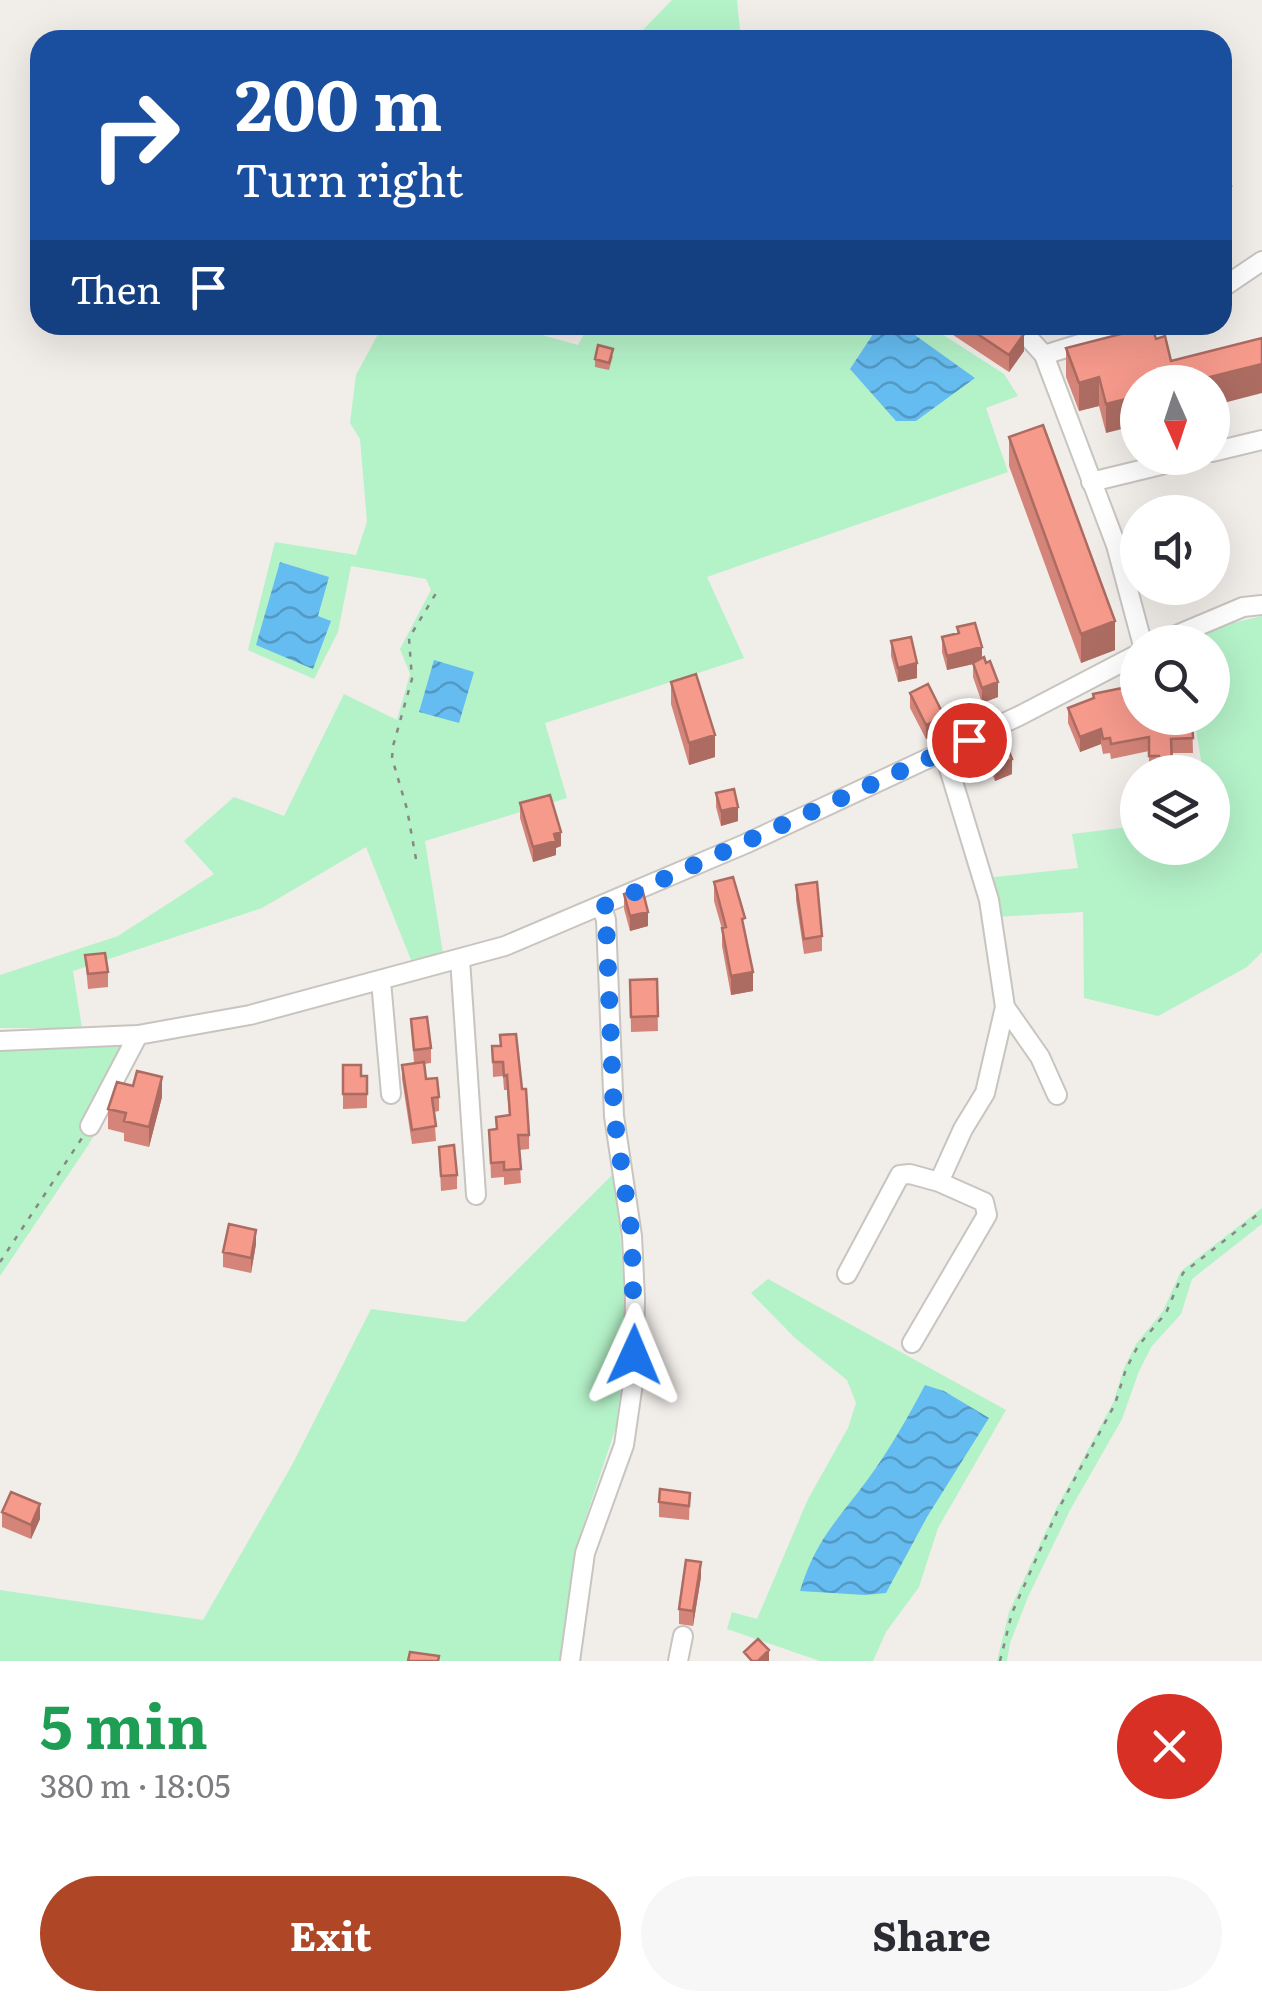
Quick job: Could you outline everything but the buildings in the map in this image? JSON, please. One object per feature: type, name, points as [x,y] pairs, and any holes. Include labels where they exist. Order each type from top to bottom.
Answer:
[{"type":"street","points":[[1232,281],[1262,261]]},
{"type":"street","points":[[1026,335],[1044,356],[1116,545],[1137,625]]},
{"type":"street","points":[[1044,356],[1109,335]]},
{"type":"street","points":[[1230,448],[1262,440]]},
{"type":"street","points":[[1091,482],[1120,475]]},
{"type":"street","points":[[1200,625],[1243,607],[1262,605]]},
{"type":"street","points":[[0,1041],[138,1036],[250,1015],[504,946],[602,907],[944,752],[1120,663]]},
{"type":"street","points":[[939,1182],[985,1093],[1005,1007],[989,900],[944,752]]},
{"type":"street","points":[[570,1661],[585,1553],[624,1444],[633,1383],[632,1236],[614,1116],[606,920],[602,907]]},
{"type":"street","points":[[460,960],[476,1196]]},
{"type":"street","points":[[381,982],[390,1094]]},
{"type":"street","points":[[1005,1007],[1040,1058],[1058,1095]]},
{"type":"street","points":[[90,1126],[138,1036]]},
{"type":"street","points":[[848,1274],[900,1175],[939,1182],[984,1202],[987,1216],[912,1343]]},
{"type":"street","points":[[678,1661],[683,1636]]},
{"type":"path","points":[[416,859],[392,758],[412,679],[409,638],[438,590]]},
{"type":"path","points":[[0,1262],[90,1126]]},
{"type":"path","points":[[1000,1661],[1012,1612],[1058,1510],[1115,1404],[1138,1346],[1166,1313],[1183,1273],[1262,1211]]},
{"type":"green space","points":[[672,0],[737,0],[740,30],[643,30]]},
{"type":"green space","points":[[378,335],[542,335],[578,345],[584,335],[872,335],[850,369],[975,378],[915,335],[944,335],[1004,374],[1018,396],[986,408],[1008,472],[707,577],[744,658],[545,723],[567,798],[425,841],[443,953],[411,960],[366,847],[262,908],[73,971],[82,1028],[0,1028],[0,975],[118,936],[214,874],[184,841],[234,797],[284,816],[344,694],[397,720],[410,674],[400,649],[431,590],[426,579],[351,566],[338,632],[314,679],[248,650],[275,542],[356,555],[367,522],[360,439],[350,423],[356,375]]},
{"type":"green space","points":[[1262,616],[1262,952],[1247,967],[1158,1016],[1084,998],[1083,912],[994,917],[986,878],[1078,868],[1072,834],[1120,828],[1120,865],[1230,865],[1230,755],[1200,755],[1197,735],[1230,735],[1230,625],[1224,625]]},
{"type":"green space","points":[[146,1042],[89,1144],[0,1276],[0,1050]]},
{"type":"green space","points":[[616,1171],[627,1336],[616,1427],[582,1529],[562,1661],[0,1661],[0,1590],[203,1620],[292,1465],[371,1309],[465,1322]]},
{"type":"green space","points":[[1262,1208],[1262,1224],[1192,1279],[1181,1314],[1152,1346],[1122,1419],[1070,1510],[1028,1597],[1007,1661],[997,1661],[1009,1612],[1056,1509],[1113,1403],[1136,1344],[1163,1311],[1181,1271]]},
{"type":"green space","points":[[768,1279],[1006,1410],[938,1528],[919,1587],[886,1632],[873,1661],[820,1661],[727,1629],[732,1612],[757,1619],[808,1499],[848,1428],[856,1403],[847,1380],[795,1338],[751,1293]]},
{"type":"water","points":[[872,335],[915,335],[975,378],[916,421],[896,421],[850,369]]},
{"type":"water","points":[[280,562],[329,577],[318,616],[331,621],[313,669],[256,645]]},
{"type":"water","points":[[434,660],[474,672],[459,723],[419,712]]},
{"type":"water","points":[[925,1385],[944,1391],[989,1418],[927,1517],[886,1593],[800,1591],[820,1544],[884,1456]]},
{"type":"route","points":[[634,1355],[632,1236],[614,1116],[606,920],[602,907],[969,740]]}]
